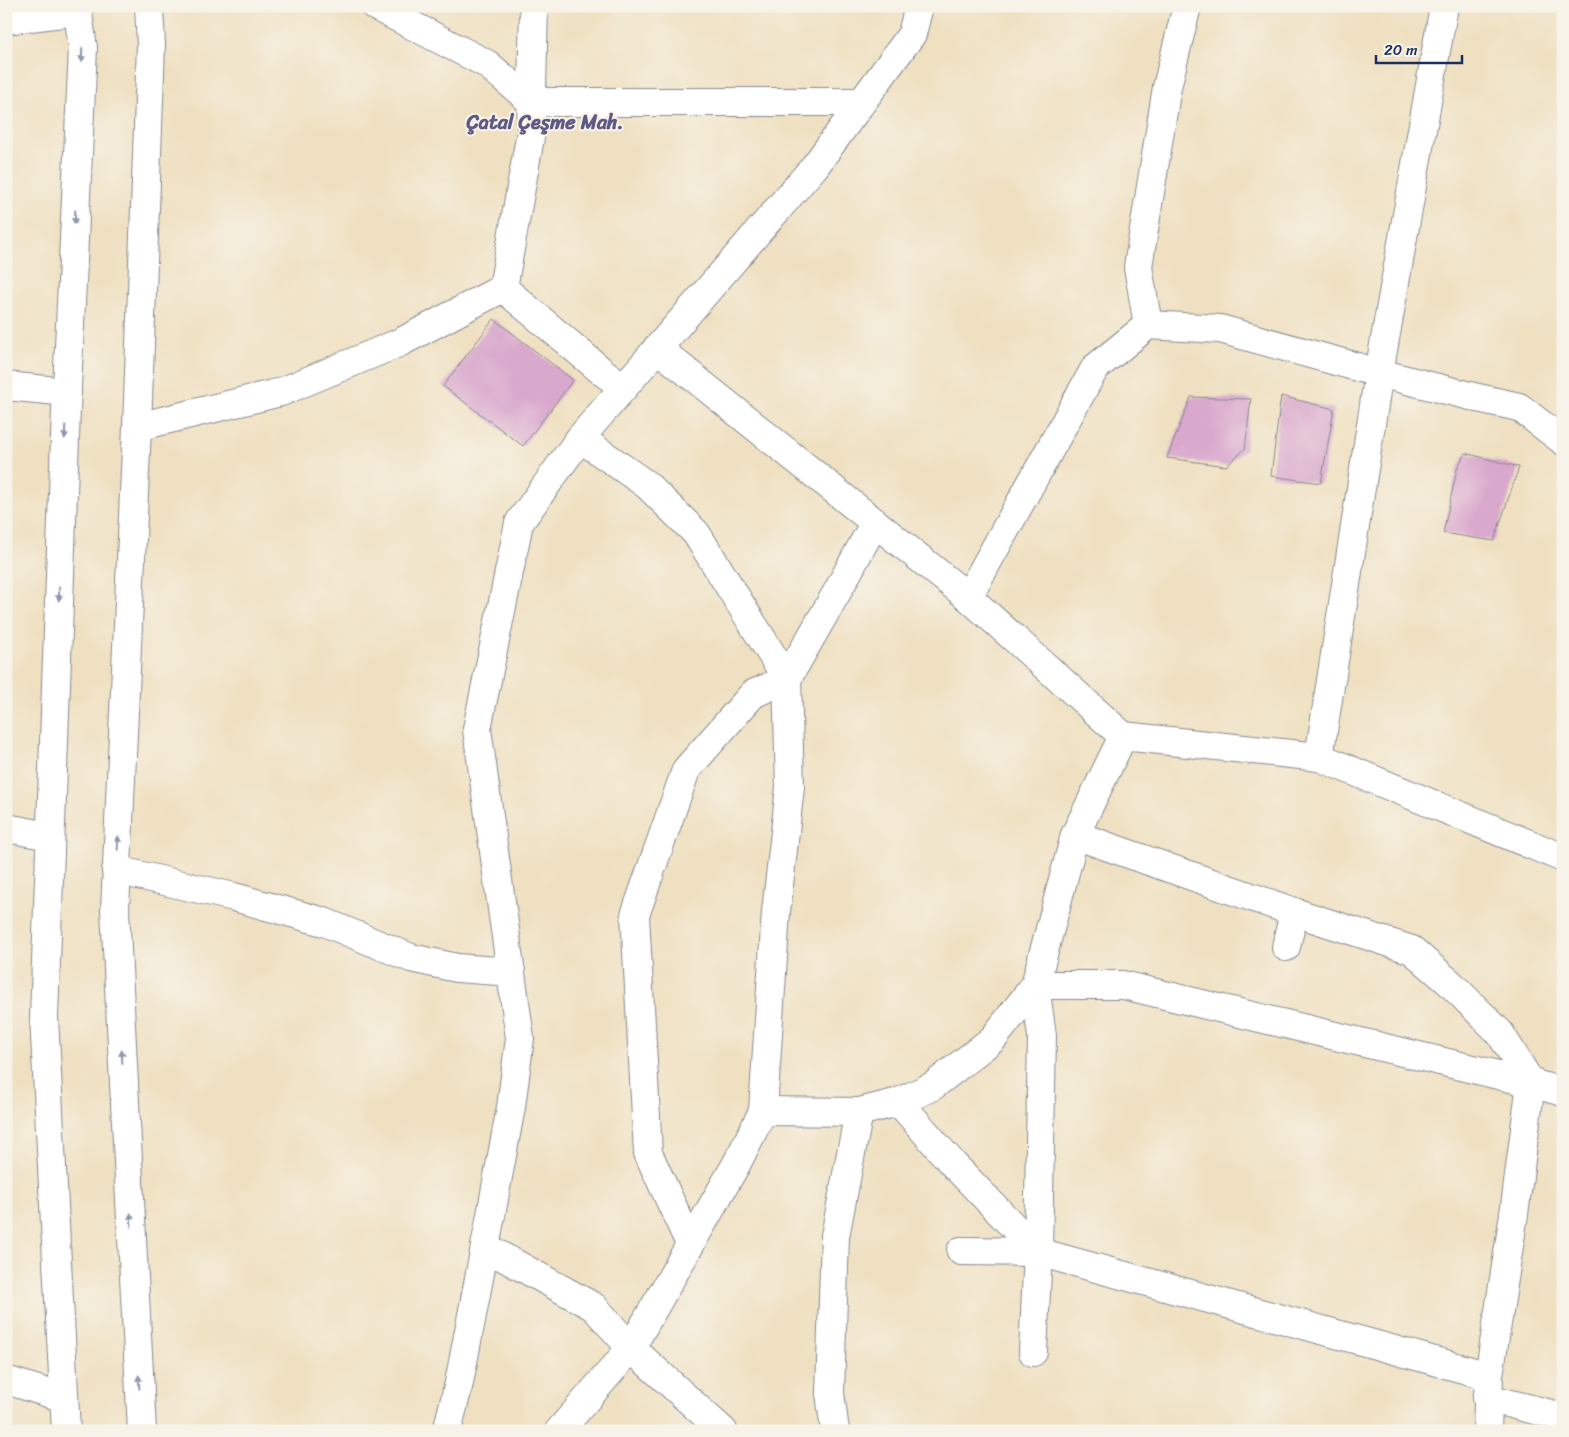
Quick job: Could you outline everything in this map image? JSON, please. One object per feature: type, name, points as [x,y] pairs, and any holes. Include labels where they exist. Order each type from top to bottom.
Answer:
[{"type":"street","points":[[142,1431],[115,910],[137,427],[151,45],[149,6]]},
{"type":"street","points":[[375,6],[412,27],[487,64],[532,102],[862,102]]},
{"type":"street","points":[[503,288],[532,132],[534,6]]},
{"type":"street","points":[[447,1431],[459,1383],[485,1247],[511,1107],[520,1038],[477,729],[519,523],[580,438],[815,166],[912,34],[919,6]]},
{"type":"street","points":[[1148,325],[1138,268],[1167,87],[1186,6]]},
{"type":"street","points":[[1319,757],[1379,373],[1444,6]]},
{"type":"street","points":[[6,20],[77,9],[83,48],[67,392],[44,1017],[66,1431]]},
{"type":"street","points":[[137,427],[282,392],[401,342],[503,288]]},
{"type":"street","points":[[503,288],[604,373],[624,387]]},
{"type":"street","points":[[968,597],[1096,368],[1148,325],[1220,329],[1379,373],[1519,407],[1563,440]]},
{"type":"street","points":[[657,348],[968,597],[1123,736],[1319,757],[1563,858]]},
{"type":"street","points":[[6,386],[67,392]]},
{"type":"street","points":[[559,1431],[630,1348],[737,1163],[763,1111],[776,912],[790,787],[787,679],[696,533],[647,486],[580,438]]},
{"type":"street","points":[[690,1244],[648,1153],[635,915],[686,770],[753,694],[787,679],[875,522]]},
{"type":"street","points":[[1033,1352],[1038,1252],[1042,1036],[1036,985],[1075,836],[1123,736]]},
{"type":"street","points":[[6,828],[50,836]]},
{"type":"street","points":[[1075,836],[1294,912],[1412,950],[1450,983],[1500,1033],[1530,1083],[1514,1214],[1488,1387],[1487,1431]]},
{"type":"street","points":[[116,870],[324,922],[411,958],[458,968],[511,972]]},
{"type":"street","points":[[1286,947],[1294,912]]},
{"type":"street","points":[[763,1111],[859,1112],[900,1102],[933,1086],[993,1039],[1036,985]]},
{"type":"street","points":[[1036,985],[1123,985],[1563,1092]]},
{"type":"street","points":[[900,1102],[954,1164],[1038,1252]]},
{"type":"street","points":[[835,1431],[830,1393],[835,1236],[859,1112]]},
{"type":"street","points":[[485,1247],[594,1307],[630,1348],[723,1431]]},
{"type":"street","points":[[961,1251],[1038,1252],[1488,1387],[1563,1417]]},
{"type":"street","points":[[6,1380],[64,1398]]},
{"type":"building","points":[[494,319],[573,380],[523,446],[443,386]]},
{"type":"building","points":[[1281,396],[1334,409],[1321,483],[1271,476]]},
{"type":"building","points":[[1191,397],[1251,399],[1245,449],[1226,466],[1167,458]]},
{"type":"building","points":[[1465,453],[1519,467],[1494,541],[1443,533],[1457,469]]},
{"type":"district","name":"Çatal Çeşme Mah.","points":[[545,122]]}]
